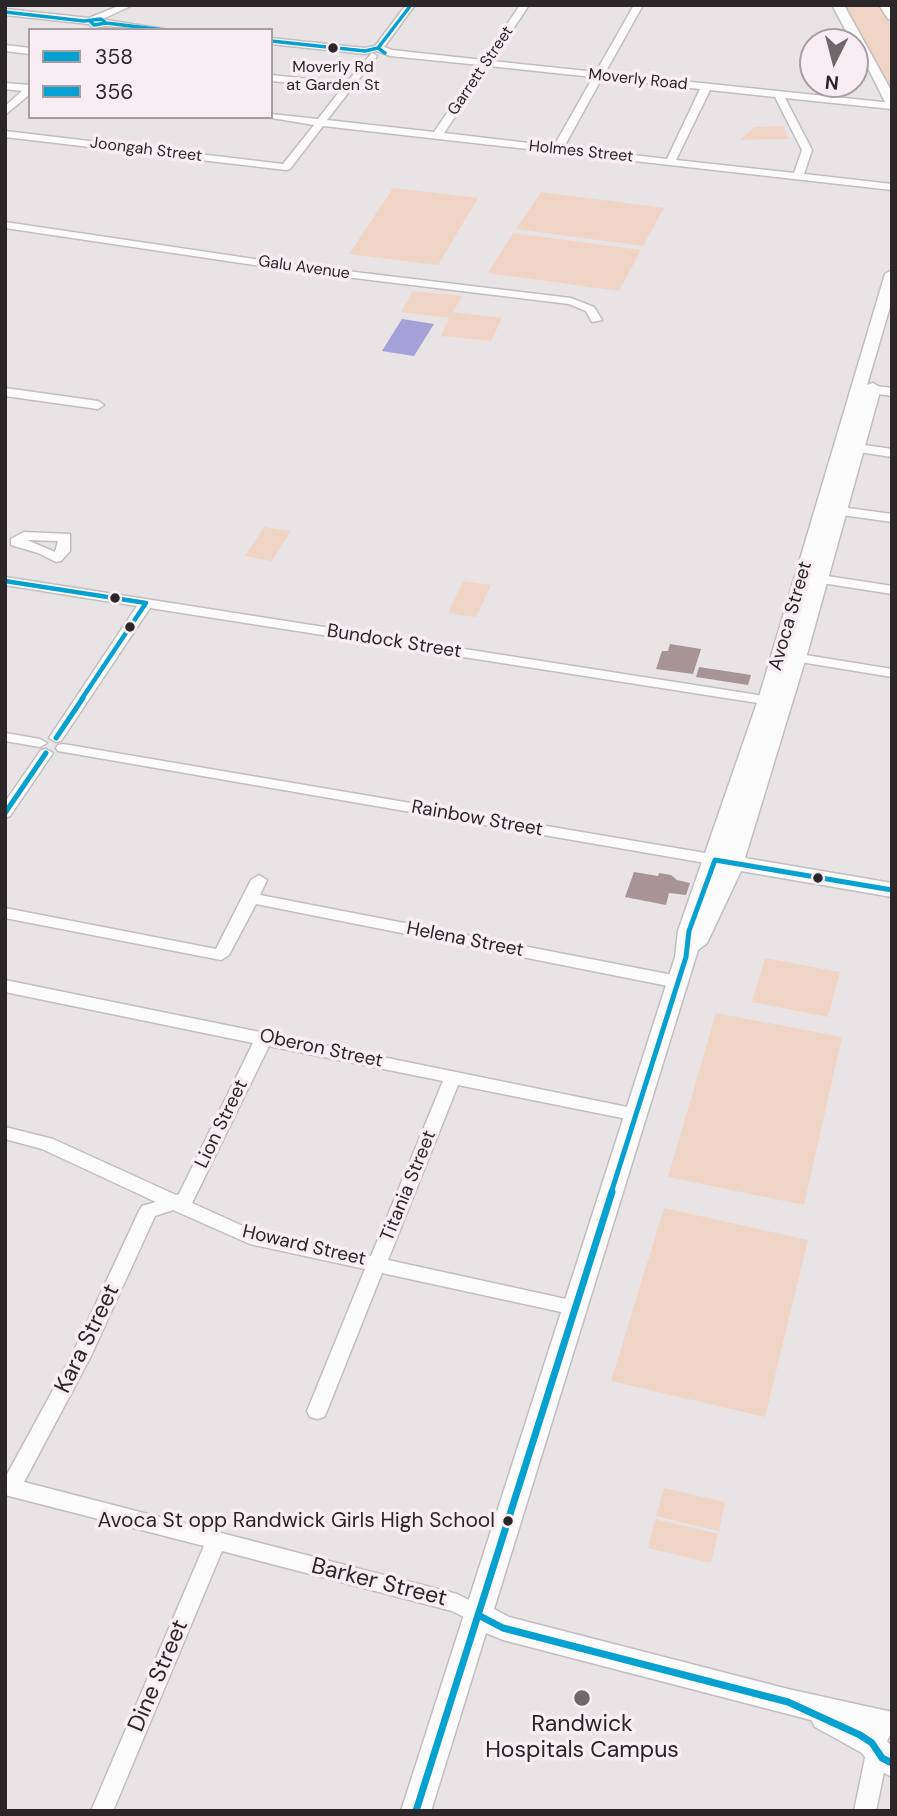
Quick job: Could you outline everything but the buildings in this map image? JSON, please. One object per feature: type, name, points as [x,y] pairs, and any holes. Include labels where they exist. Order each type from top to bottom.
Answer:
[{"type":"main road","points":[[838,5],[892,105]]},
{"type":"main road","name":"Avoca Street","points":[[416,1811],[686,957],[727,884],[724,862],[788,657],[820,579],[831,509],[866,388],[892,274]]},
{"type":"main road","name":"Avoca Street","points":[[866,388],[892,322]]},
{"type":"main road","name":"Avoca Street","points":[[788,657],[802,576],[831,509]]},
{"type":"main road","name":"Rainbow Street","points":[[724,862],[892,890]]},
{"type":"main road","name":"Barker Street","points":[[478,1615],[503,1628],[788,1702],[883,1740]]},
{"type":"street","points":[[96,24],[129,5]]},
{"type":"street","points":[[320,122],[411,5]]},
{"type":"street","name":"Garrett Street","points":[[437,136],[525,5]]},
{"type":"street","points":[[557,149],[639,5]]},
{"type":"street","points":[[5,12],[143,28]]},
{"type":"street","name":"Moverly Road","points":[[273,41],[892,105]]},
{"type":"street","points":[[5,48],[28,51]]},
{"type":"street","points":[[273,78],[349,86]]},
{"type":"street","points":[[5,86],[28,89]]},
{"type":"street","points":[[670,162],[706,87]]},
{"type":"street","points":[[5,112],[28,90]]},
{"type":"street","points":[[779,95],[807,150],[798,177]]},
{"type":"street","name":"Holmes Street","points":[[273,117],[892,187]]},
{"type":"street","name":"Joongah Street","points":[[5,134],[286,167],[320,122]]},
{"type":"street","name":"Galu Avenue","points":[[5,225],[108,237],[288,267],[571,301],[590,309],[596,320]]},
{"type":"street","points":[[866,388],[892,392]]},
{"type":"street","points":[[5,392],[98,405]]},
{"type":"street","points":[[848,447],[892,453]]},
{"type":"street","points":[[831,509],[892,518]]},
{"type":"street","points":[[802,576],[892,590]]},
{"type":"street","name":"Bundock Street","points":[[5,582],[775,701]]},
{"type":"street","points":[[5,737],[43,748],[60,743],[146,603]]},
{"type":"street","points":[[788,657],[892,673]]},
{"type":"street","name":"Rainbow Street","points":[[60,743],[724,862]]},
{"type":"street","points":[[5,813],[43,748]]},
{"type":"street","points":[[5,913],[220,955],[259,880]]},
{"type":"street","name":"Helena Street","points":[[251,898],[678,982]]},
{"type":"street","name":"Oberon Street","points":[[5,986],[637,1115]]},
{"type":"street","name":"Lion Street","points":[[173,1202],[189,1194],[264,1038]]},
{"type":"street","name":"Titania Street","points":[[317,1411],[453,1077]]},
{"type":"street","name":"Howard Street","points":[[5,1133],[47,1144],[250,1237],[575,1308]]},
{"type":"street","name":"Kara Street","points":[[8,1487],[81,1356],[148,1211],[173,1202]]},
{"type":"street","name":"Barker Street","points":[[8,1487],[457,1603],[478,1615]]},
{"type":"street","name":"Dine Street","points":[[102,1811],[216,1541]]},
{"type":"street","points":[[865,1811],[883,1740]]},
{"type":"shaded area","points":[[844,5],[879,5],[892,27],[892,90],[869,49],[869,28],[857,28]]},
{"type":"shaded area","points":[[783,126],[789,139],[739,140],[755,127]]},
{"type":"shaded area","points":[[393,188],[478,198],[438,265],[349,254]]},
{"type":"shaded area","points":[[541,192],[664,208],[643,246],[516,229]]},
{"type":"shaded area","points":[[513,233],[641,250],[619,291],[488,273]]},
{"type":"shaded area","points":[[413,291],[462,296],[453,312],[502,318],[491,341],[441,336],[449,318],[401,312]]},
{"type":"shaded area","points":[[402,319],[434,324],[414,356],[382,351]]},
{"type":"shaded area","points":[[264,527],[291,531],[272,561],[245,556]]},
{"type":"shaded area","points":[[463,581],[491,585],[476,617],[448,613]]},
{"type":"shaded area","points":[[765,958],[840,972],[828,1017],[752,1002]]},
{"type":"shaded area","points":[[716,1013],[842,1037],[804,1205],[668,1177]]},
{"type":"shaded area","points":[[664,1208],[808,1240],[765,1417],[611,1381]]},
{"type":"shaded area","points":[[664,1488],[725,1502],[719,1531],[656,1516]]},
{"type":"shaded area","points":[[655,1519],[718,1534],[711,1563],[648,1548]]},
{"type":"transit line","name":"356","points":[[378,48],[411,5]]},
{"type":"transit line","name":"356","points":[[5,12],[84,21],[101,19],[106,23]]},
{"type":"transit line","name":"356","points":[[90,21],[94,25],[106,23],[147,28]]},
{"type":"transit line","name":"356","points":[[273,41],[365,51],[378,48],[385,53]]},
{"type":"transit line","name":"356","points":[[5,581],[146,603]]},
{"type":"transit line","name":"356","points":[[56,738],[146,603]]},
{"type":"transit line","name":"356","points":[[5,813],[46,753]]},
{"type":"transit line","name":"358","points":[[416,1811],[686,957],[689,931],[715,860],[892,890]]},
{"type":"transit line","name":"358","points":[[478,1615],[503,1628],[788,1702],[860,1735],[872,1743],[882,1758],[892,1763]]},
{"type":"place","name":"Moverly Rd at Garden St","points":[[333,48]]},
{"type":"place","name":"Avoca St opp Randwick Girls High School","points":[[508,1521]]},
{"type":"place","name":"Randwick Hospitals Campus","points":[[582,1698]]}]
